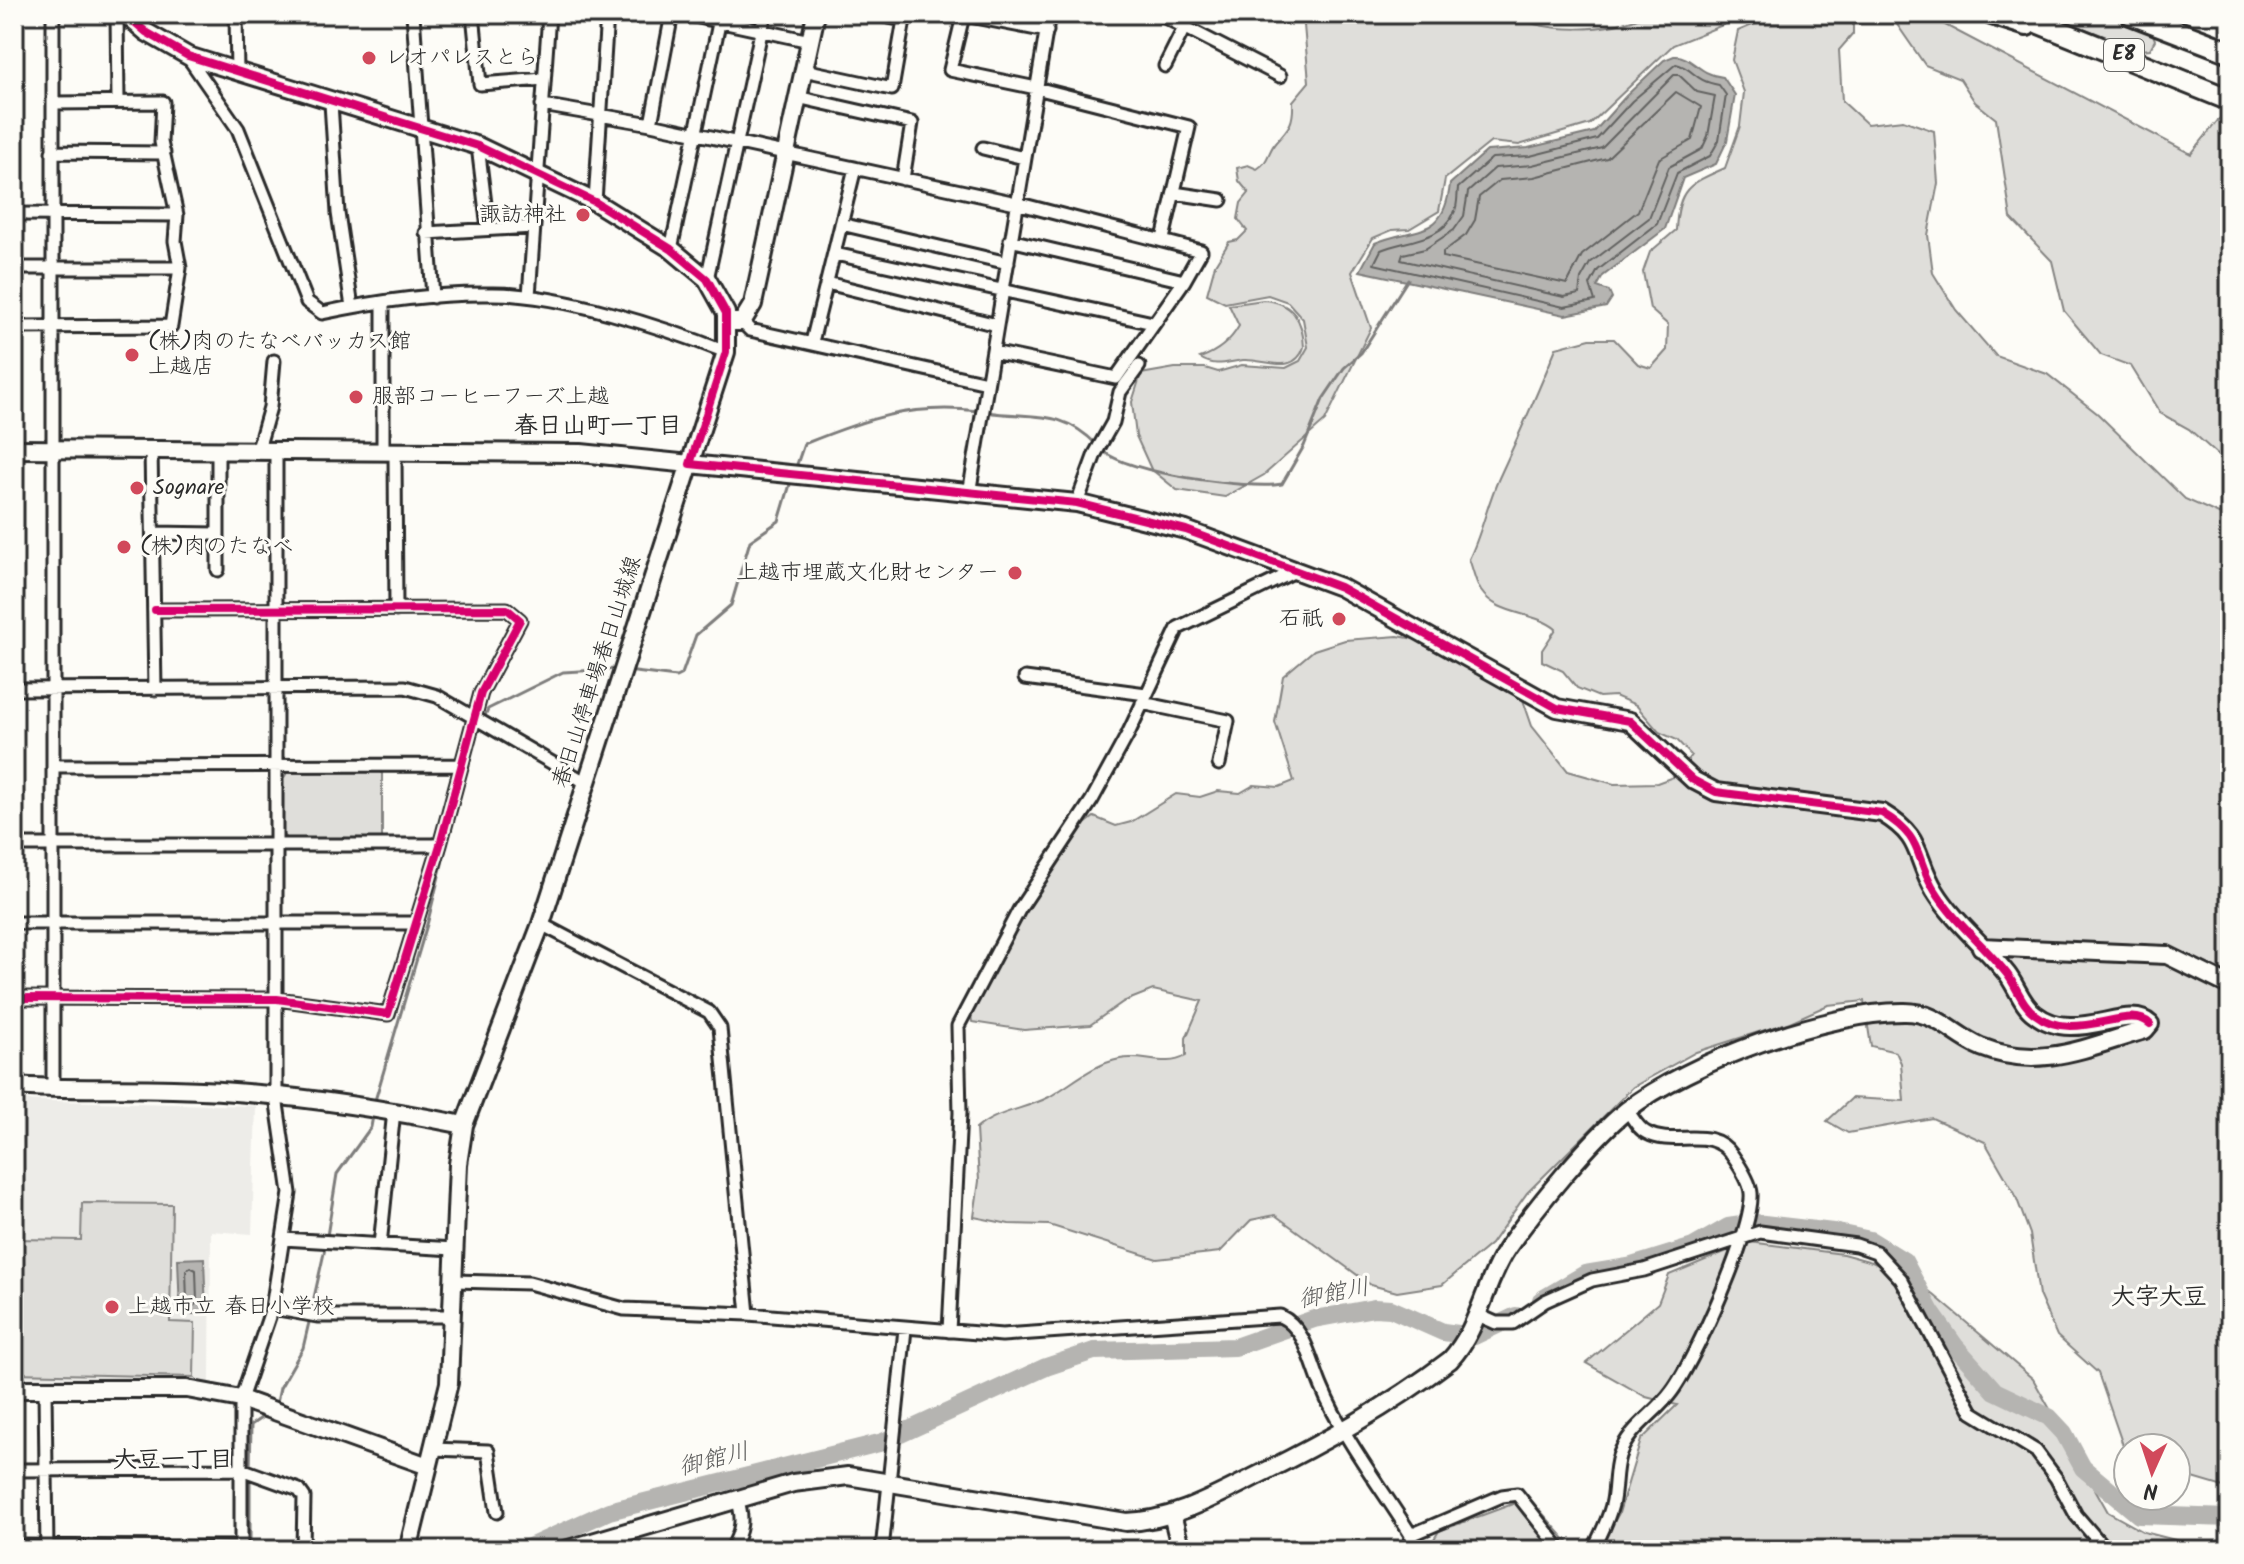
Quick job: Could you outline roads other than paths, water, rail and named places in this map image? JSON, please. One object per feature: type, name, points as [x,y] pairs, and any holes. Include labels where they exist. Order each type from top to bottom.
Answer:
[{"type":"highway","points":[[1992,14],[2112,50]]},
{"type":"highway","name":"E8","points":[[2017,14],[2230,100]]},
{"type":"highway","name":"E8","points":[[2131,14],[2230,52]]},
{"type":"highway","points":[[2145,14],[2198,39]]},
{"type":"street","points":[[53,14],[53,1089]]},
{"type":"street","points":[[117,14],[118,102]]},
{"type":"street","points":[[125,14],[146,32],[188,56],[331,103],[478,146],[538,172],[595,202],[671,249],[707,279],[735,322],[750,330],[987,383]]},
{"type":"street","points":[[236,14],[237,73]]},
{"type":"street","points":[[413,14],[426,233],[433,297]]},
{"type":"street","points":[[473,14],[480,84],[544,79]]},
{"type":"street","points":[[529,296],[549,14]]},
{"type":"street","points":[[595,202],[607,14]]},
{"type":"street","points":[[651,124],[672,14]]},
{"type":"street","points":[[685,14],[720,17],[761,31],[810,41]]},
{"type":"street","points":[[707,279],[765,14]]},
{"type":"street","points":[[735,322],[753,304],[816,14]]},
{"type":"street","points":[[804,70],[892,89],[904,17],[875,14]]},
{"type":"street","points":[[969,494],[1049,14]]},
{"type":"street","points":[[1159,14],[1280,76]]},
{"type":"street","points":[[1165,66],[1191,14]]},
{"type":"street","points":[[1047,31],[961,15],[950,70],[1036,88],[1189,127],[1163,239]]},
{"type":"street","points":[[671,249],[720,17]]},
{"type":"street","points":[[188,56],[238,129],[307,302],[322,313],[433,297],[529,296],[670,330],[726,352]]},
{"type":"street","points":[[797,97],[912,123],[903,179]]},
{"type":"street","points":[[14,327],[171,326],[180,268],[175,241],[177,215],[164,153],[163,102],[54,103]]},
{"type":"street","points":[[331,103],[338,213],[352,307]]},
{"type":"street","points":[[542,105],[651,124],[1016,203],[1201,251],[1184,281],[1116,378],[993,352]]},
{"type":"street","points":[[478,146],[488,229]]},
{"type":"street","points":[[983,148],[1024,158]]},
{"type":"street","points":[[52,152],[164,153]]},
{"type":"street","points":[[812,342],[855,168]]},
{"type":"street","points":[[1174,193],[1221,200]]},
{"type":"street","points":[[14,214],[177,215]]},
{"type":"street","points":[[841,224],[1008,263]]},
{"type":"street","points":[[426,233],[533,227]]},
{"type":"street","points":[[1010,240],[1184,281]]},
{"type":"street","points":[[835,254],[1153,323]]},
{"type":"street","points":[[14,268],[180,268]]},
{"type":"street","points":[[827,283],[997,325]]},
{"type":"street","points":[[383,304],[396,610]]},
{"type":"street","name":"春日山停車場春日山城線","points":[[402,1548],[428,1466],[449,1383],[458,1164],[464,1125],[541,924],[735,322]]},
{"type":"street","points":[[258,449],[270,407],[274,361]]},
{"type":"street","points":[[1077,503],[1095,454],[1113,422],[1120,392],[1139,366]]},
{"type":"street","points":[[14,449],[581,453],[1077,503],[1186,530],[1340,587],[1557,708],[1630,721],[1693,780],[1716,792],[1882,813],[1901,825],[1916,842],[1933,889],[2007,974],[2031,1012],[2046,1022],[2070,1029],[2134,1018],[2150,1024],[2145,1030],[2072,1054],[2028,1057],[1982,1047],[1929,1015],[1876,1013],[1820,1024],[1688,1074],[1627,1110],[1580,1160],[1505,1251],[1462,1347],[1450,1360],[1347,1431],[1204,1502],[1172,1514],[1126,1522],[891,1480],[820,1477],[737,1498],[612,1543],[565,1550]]},
{"type":"street","points":[[151,449],[155,533],[155,689]]},
{"type":"street","points":[[218,449],[218,570]]},
{"type":"street","points":[[14,1546],[241,1549],[241,1399],[272,1308],[290,1193],[276,1097],[276,450]]},
{"type":"street","points":[[155,533],[217,534]]},
{"type":"street","points":[[949,1331],[960,1113],[958,1026],[1019,910],[1092,800],[1178,628],[1297,570]]},
{"type":"street","points":[[14,998],[277,999],[388,1014],[440,845],[481,693],[519,627],[517,614],[507,609],[155,610]]},
{"type":"street","points":[[1025,678],[1144,698],[1228,721],[1219,764]]},
{"type":"street","points":[[14,689],[405,687],[437,696],[585,782]]},
{"type":"street","points":[[53,766],[462,765]]},
{"type":"street","points":[[14,845],[440,845]]},
{"type":"street","points":[[14,923],[416,923]]},
{"type":"street","points":[[541,924],[709,1012],[720,1028],[748,1314]]},
{"type":"street","points":[[1981,947],[2167,955],[2230,986]]},
{"type":"street","points":[[14,1086],[175,1089],[276,1097],[394,1111],[464,1125]]},
{"type":"street","points":[[1593,1550],[1613,1504],[1618,1457],[1636,1425],[1670,1394],[1692,1361],[1713,1315],[1741,1235],[1751,1192],[1731,1152],[1709,1138],[1654,1136],[1643,1132],[1627,1110]]},
{"type":"street","points":[[380,1245],[394,1111]]},
{"type":"street","points":[[1478,1315],[1496,1323],[1513,1323],[1545,1301],[1592,1280],[1644,1270],[1741,1235],[1760,1232],[1856,1245],[1876,1252],[1889,1263],[1972,1412],[2036,1451],[2076,1515],[2106,1550]]},
{"type":"street","points":[[283,1239],[454,1249]]},
{"type":"street","points":[[454,1281],[529,1283],[624,1309],[748,1314],[1002,1335],[1266,1315],[1290,1320],[1298,1331],[1323,1390],[1411,1535],[1409,1550]]},
{"type":"street","points":[[272,1308],[317,1316],[451,1316]]},
{"type":"street","points":[[882,1550],[905,1329]]},
{"type":"street","points":[[14,1389],[187,1389],[241,1399],[428,1466]]},
{"type":"street","points":[[45,1390],[46,1548]]},
{"type":"street","points":[[432,1449],[488,1451],[497,1512]]},
{"type":"street","points":[[14,1470],[241,1469],[299,1490],[304,1497],[303,1550]]},
{"type":"street","points":[[1411,1535],[1502,1496],[1517,1494],[1561,1550]]},
{"type":"street","points":[[731,1550],[742,1527],[743,1516],[737,1498]]},
{"type":"street","points":[[1172,1514],[1181,1550]]},
{"type":"water","points":[[1674,56],[1686,58],[1707,72],[1723,77],[1735,95],[1727,141],[1716,164],[1683,178],[1665,229],[1603,276],[1597,287],[1609,291],[1612,298],[1606,307],[1565,315],[1360,271],[1375,243],[1415,232],[1434,223],[1447,202],[1450,184],[1487,151],[1528,148],[1594,132],[1626,96],[1664,60]]},
{"type":"water","points":[[204,1258],[206,1314],[180,1314],[178,1259]]},
{"type":"waterway","points":[[1102,450],[1135,466],[1189,478],[1244,484],[1282,484],[1304,446],[1323,399],[1344,368],[1361,353],[1408,279]]},
{"type":"waterway","points":[[795,470],[804,444],[868,420],[931,409],[979,411]]},
{"type":"waterway","points":[[986,412],[1058,420],[1084,433],[1097,445]]},
{"type":"waterway","points":[[627,671],[676,677],[682,674],[696,635],[731,605],[750,541],[779,521],[791,481]]},
{"type":"waterway","points":[[483,720],[488,709],[563,672],[616,669]]},
{"type":"waterway","points":[[472,746],[480,727]]},
{"type":"waterway","points":[[374,1104],[428,921],[456,807]]},
{"type":"waterway","points":[[327,1236],[337,1174],[371,1127],[373,1116]]},
{"type":"waterway","name":"御館川","points":[[1541,1300],[1585,1274],[1628,1267],[1693,1247],[1728,1227],[1755,1223],[1833,1232],[1870,1240],[1904,1261],[1931,1312],[1955,1346],[1995,1391],[2049,1417],[2064,1433],[2083,1468],[2139,1515],[2230,1518]]},
{"type":"waterway","points":[[311,1311],[326,1244]]},
{"type":"waterway","name":"御館川","points":[[523,1550],[609,1511],[883,1442],[1046,1367],[1094,1351],[1235,1347],[1314,1319],[1374,1308],[1391,1309],[1443,1332],[1474,1336],[1516,1316]]},
{"type":"waterway","points":[[276,1407],[280,1388],[303,1348],[310,1318]]},
{"type":"waterway","points":[[250,1470],[251,1425],[267,1414]]},
{"type":"waterway","points":[[250,1477],[250,1550]]},
{"type":"place","name":"レオパレスとら","points":[[369,58]]},
{"type":"place","name":"諏訪神社","points":[[583,215]]},
{"type":"place","name":"(株)肉のたなべバッカス館 上越店","points":[[132,355]]},
{"type":"place","name":"服部コーヒーフーズ上越","points":[[356,397]]},
{"type":"place","name":"Sognare","points":[[137,488]]},
{"type":"place","name":"(株)肉のたなべ","points":[[124,547]]},
{"type":"place","name":"上越市埋蔵文化財センター","points":[[1015,573]]},
{"type":"place","name":"石祇","points":[[1339,619]]},
{"type":"place","name":"上越市立 春日小学校","points":[[112,1307]]},
{"type":"district","name":"春日山町一丁目","points":[[598,426]]},
{"type":"district","name":"大字大豆","points":[[2159,1297]]},
{"type":"district","name":"大豆一丁目","points":[[173,1460]]}]
